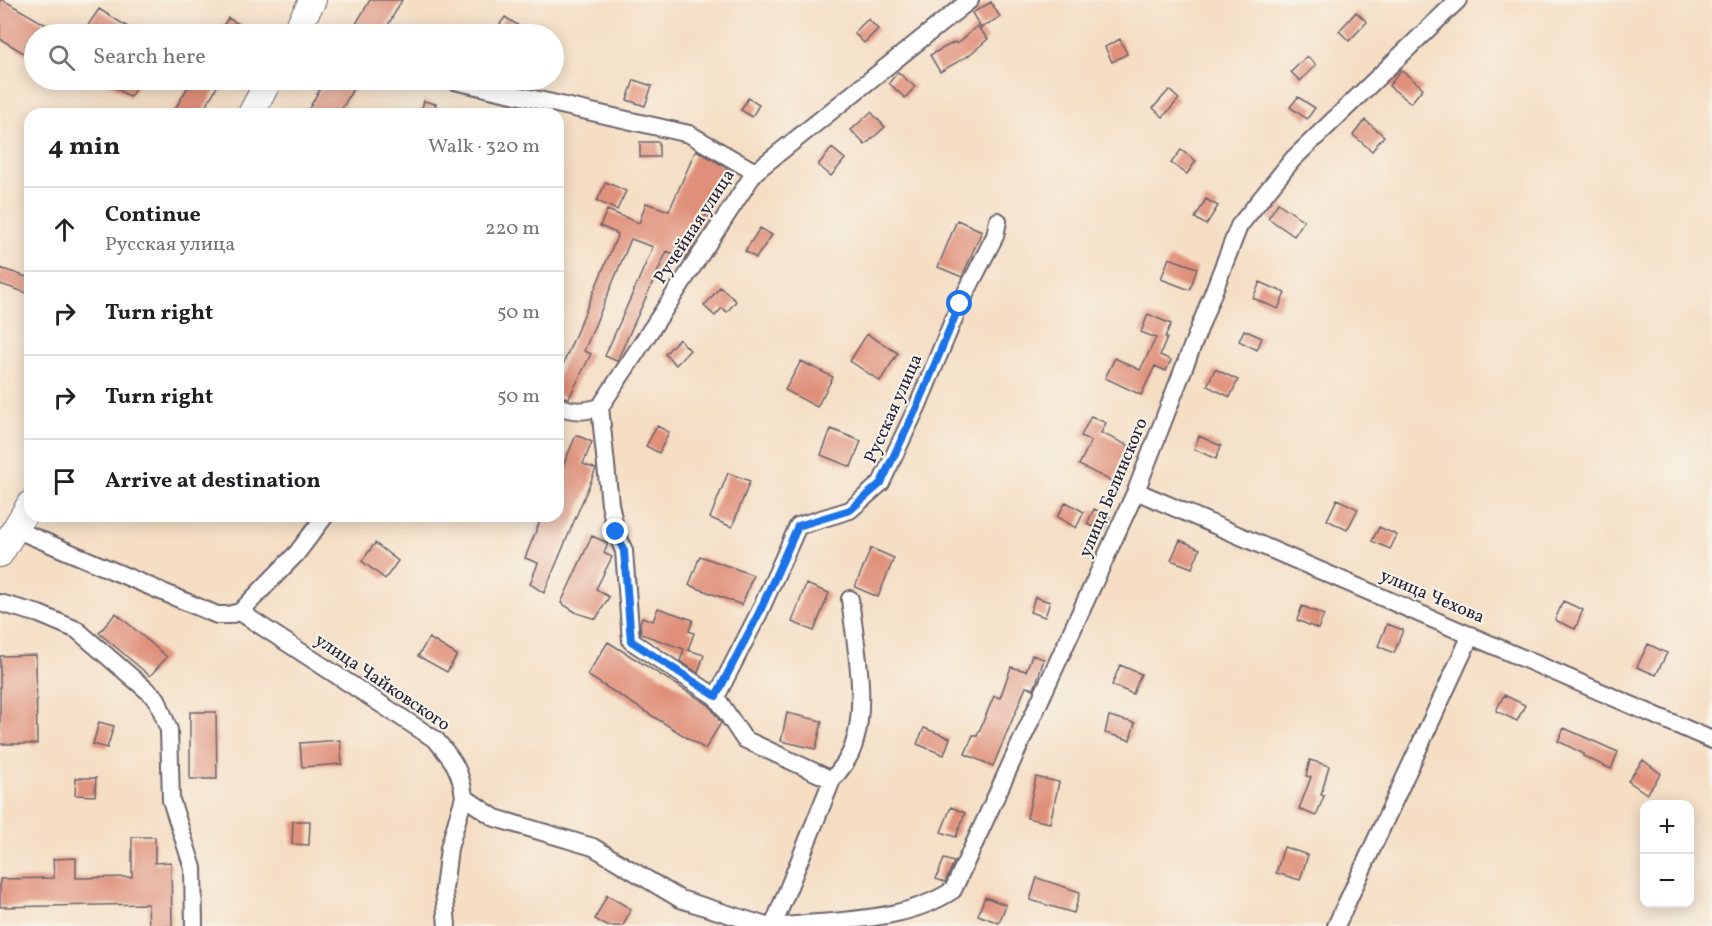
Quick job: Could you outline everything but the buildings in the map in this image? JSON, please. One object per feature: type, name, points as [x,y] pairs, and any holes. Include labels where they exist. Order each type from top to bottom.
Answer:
[{"type":"main road","points":[[299,24],[311,1]]},
{"type":"main road","points":[[254,108],[264,90]]},
{"type":"main road","points":[[0,554],[24,514]]},
{"type":"street","name":"Ручейная улица","points":[[600,407],[755,172],[970,0]]},
{"type":"street","name":"улица Белинского","points":[[786,926],[896,914],[936,902],[953,890],[1136,491],[1239,226],[1293,159],[1458,0]]},
{"type":"street","points":[[494,90],[689,134],[755,172]]},
{"type":"street","name":"Русская улица","points":[[716,696],[759,613],[798,526],[850,510],[881,483],[918,405],[960,304],[995,236],[998,221]]},
{"type":"street","points":[[564,408],[573,412],[600,407],[610,504],[616,532],[624,551],[631,641],[716,696],[744,739],[832,780]]},
{"type":"street","name":"улица Чехова","points":[[1136,491],[1712,740]]},
{"type":"street","points":[[15,529],[217,615],[228,615],[240,612],[297,553],[320,522]]},
{"type":"street","points":[[773,926],[832,780],[844,765],[855,743],[861,699],[850,599]]},
{"type":"street","points":[[0,603],[39,614],[77,630],[157,699],[169,730],[171,800],[193,868],[194,926]]},
{"type":"street","name":"улица Чайковского","points":[[240,612],[436,740],[457,764],[464,797]]},
{"type":"street","points":[[1336,926],[1471,635]]},
{"type":"street","points":[[447,926],[444,889],[449,848],[464,797],[495,818],[593,847],[680,899],[766,926]]},
{"type":"street","points":[[896,914],[908,926]]},
{"type":"route","points":[[616,532],[624,551],[631,641],[716,696],[759,613],[798,526],[850,510],[881,483],[908,428],[960,304]]}]
